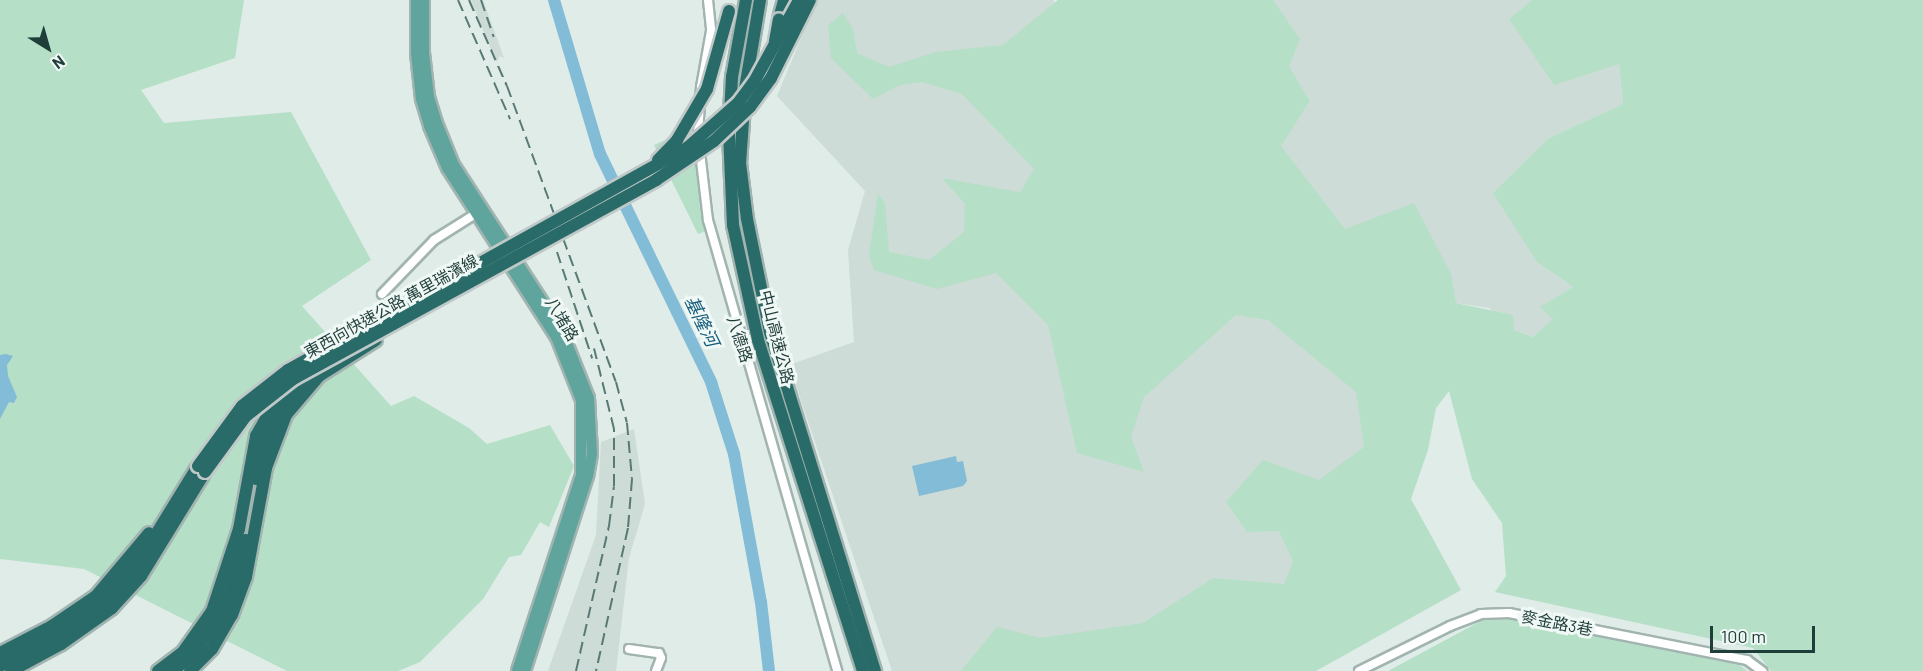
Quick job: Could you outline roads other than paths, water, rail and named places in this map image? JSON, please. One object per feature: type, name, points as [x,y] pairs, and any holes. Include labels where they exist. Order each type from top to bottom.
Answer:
[{"type":"highway","name":"中山高速公路","points":[[746,0],[732,77],[729,133],[733,225],[762,351],[863,671]]},
{"type":"highway","name":"中山高速公路","points":[[760,0],[746,78],[740,163],[747,219],[770,332],[875,671]]},
{"type":"highway","points":[[174,671],[210,632],[231,591],[259,462],[279,408],[314,367],[339,342],[692,153],[733,119],[767,75],[784,0]]},
{"type":"highway","name":"東西向快速公路 萬里瑞濱線","points":[[11,671],[71,638],[112,608],[141,576],[201,469],[242,406],[288,370],[687,148],[748,89],[767,63],[799,0]]},
{"type":"highway","name":"東西向快速公路 萬里瑞濱線","points":[[0,666],[66,630],[97,608],[140,562],[181,492],[237,426],[274,391],[656,180],[714,141],[750,107],[771,78],[810,0]]},
{"type":"highway","points":[[158,671],[183,652],[212,611],[239,529],[251,454],[262,422],[280,393],[303,366],[339,342],[653,164],[677,140],[707,88],[730,6]]},
{"type":"highway","points":[[190,671],[212,649],[232,615],[246,577],[268,459],[280,425],[303,392],[332,366],[459,287]]},
{"type":"highway","points":[[0,653],[52,626],[96,596],[121,570],[181,492]]},
{"type":"main road","name":"八堵路","points":[[416,0],[416,53],[421,99],[447,168],[567,358],[582,400],[584,422],[582,475],[517,671]]},
{"type":"main road","name":"八堵路","points":[[424,0],[423,53],[429,97],[454,165],[563,333],[589,398],[592,454],[588,476],[525,671]]},
{"type":"street","name":"八德路","points":[[708,0],[711,31],[701,87],[698,135],[708,220],[837,671]]},
{"type":"street","points":[[382,294],[434,240],[477,213]]},
{"type":"street","name":"麥金路3巷","points":[[1359,671],[1450,626],[1480,614],[1509,614],[1747,660],[1762,671]]},
{"type":"street","points":[[629,649],[659,653],[661,658],[656,671]]},
{"type":"water","points":[[0,355],[13,356],[7,365],[8,376],[17,397],[14,403],[9,402],[0,419]]},
{"type":"water","points":[[956,456],[957,462],[963,461],[967,481],[963,486],[919,496],[912,466]]},
{"type":"waterway","name":"基隆河","points":[[554,0],[600,154],[711,382],[734,454],[761,602],[769,671]]},
{"type":"railway","points":[[458,0],[510,119]]},
{"type":"railway","points":[[469,0],[507,86],[616,382],[627,423],[632,479],[628,528],[596,671]]},
{"type":"railway","points":[[481,0],[494,37]]},
{"type":"railway","points":[[557,252],[592,358]]},
{"type":"railway","points":[[576,671],[609,526],[614,486],[614,429],[594,348]]}]
